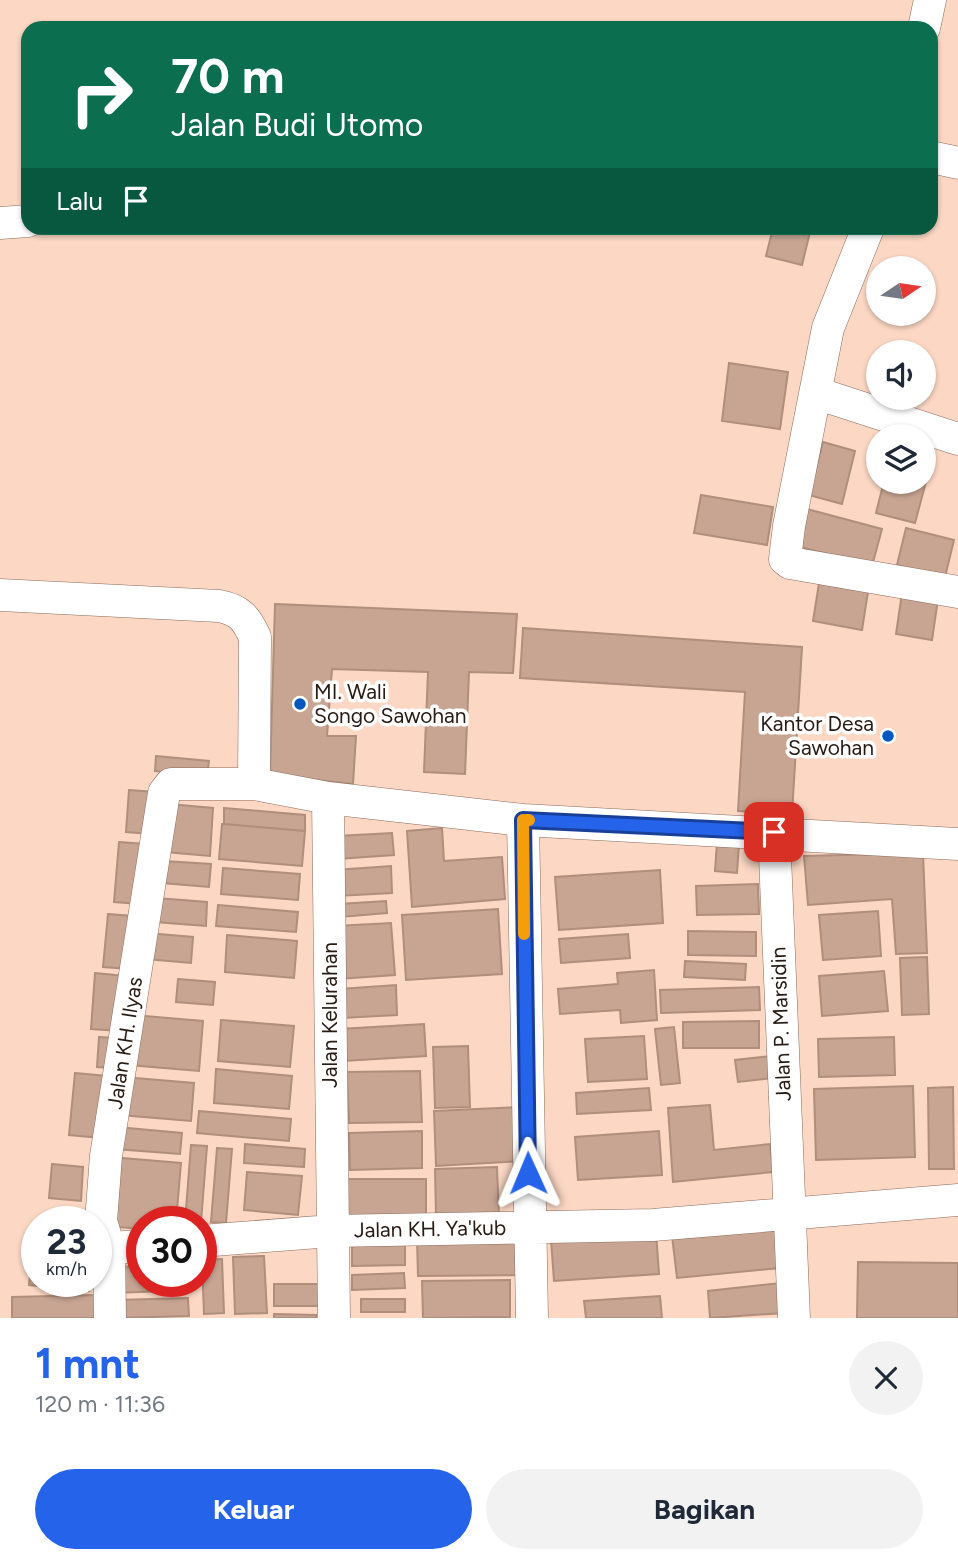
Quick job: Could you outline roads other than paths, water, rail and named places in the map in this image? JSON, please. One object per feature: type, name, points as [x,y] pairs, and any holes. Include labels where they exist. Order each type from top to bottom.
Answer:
[{"type":"street","points":[[926,21],[930,0]]},
{"type":"street","points":[[938,159],[958,163]]},
{"type":"street","points":[[0,223],[21,222]]},
{"type":"street","points":[[865,235],[828,328],[789,526],[785,559],[790,563],[958,592]]},
{"type":"street","points":[[817,393],[958,439]]},
{"type":"street","points":[[0,594],[219,606],[234,609],[245,617],[255,637],[254,784],[328,798],[523,820],[958,844]]},
{"type":"street","name":"Jalan KH. Ilyas","points":[[102,1206],[107,1156],[164,793],[170,783],[254,784]]},
{"type":"street","name":"Jalan Kelurahan","points":[[328,798],[334,1318]]},
{"type":"street","name":"Jalan KH. Ya'kub","points":[[523,820],[532,1318]]},
{"type":"street","name":"Jalan P. Marsidin","points":[[774,832],[794,1318]]},
{"type":"street","points":[[529,1227],[653,1225],[958,1200]]},
{"type":"street","name":"Jalan KH. Ya'kub","points":[[331,1231],[529,1227]]},
{"type":"street","points":[[217,1240],[331,1231]]},
{"type":"street","name":"Jalan KH. Ilyas","points":[[110,1297],[110,1318]]},
{"type":"place","name":"MI. Wali Songo Sawohan","points":[[300,704]]},
{"type":"place","name":"Kantor Desa Sawohan","points":[[888,736]]}]
